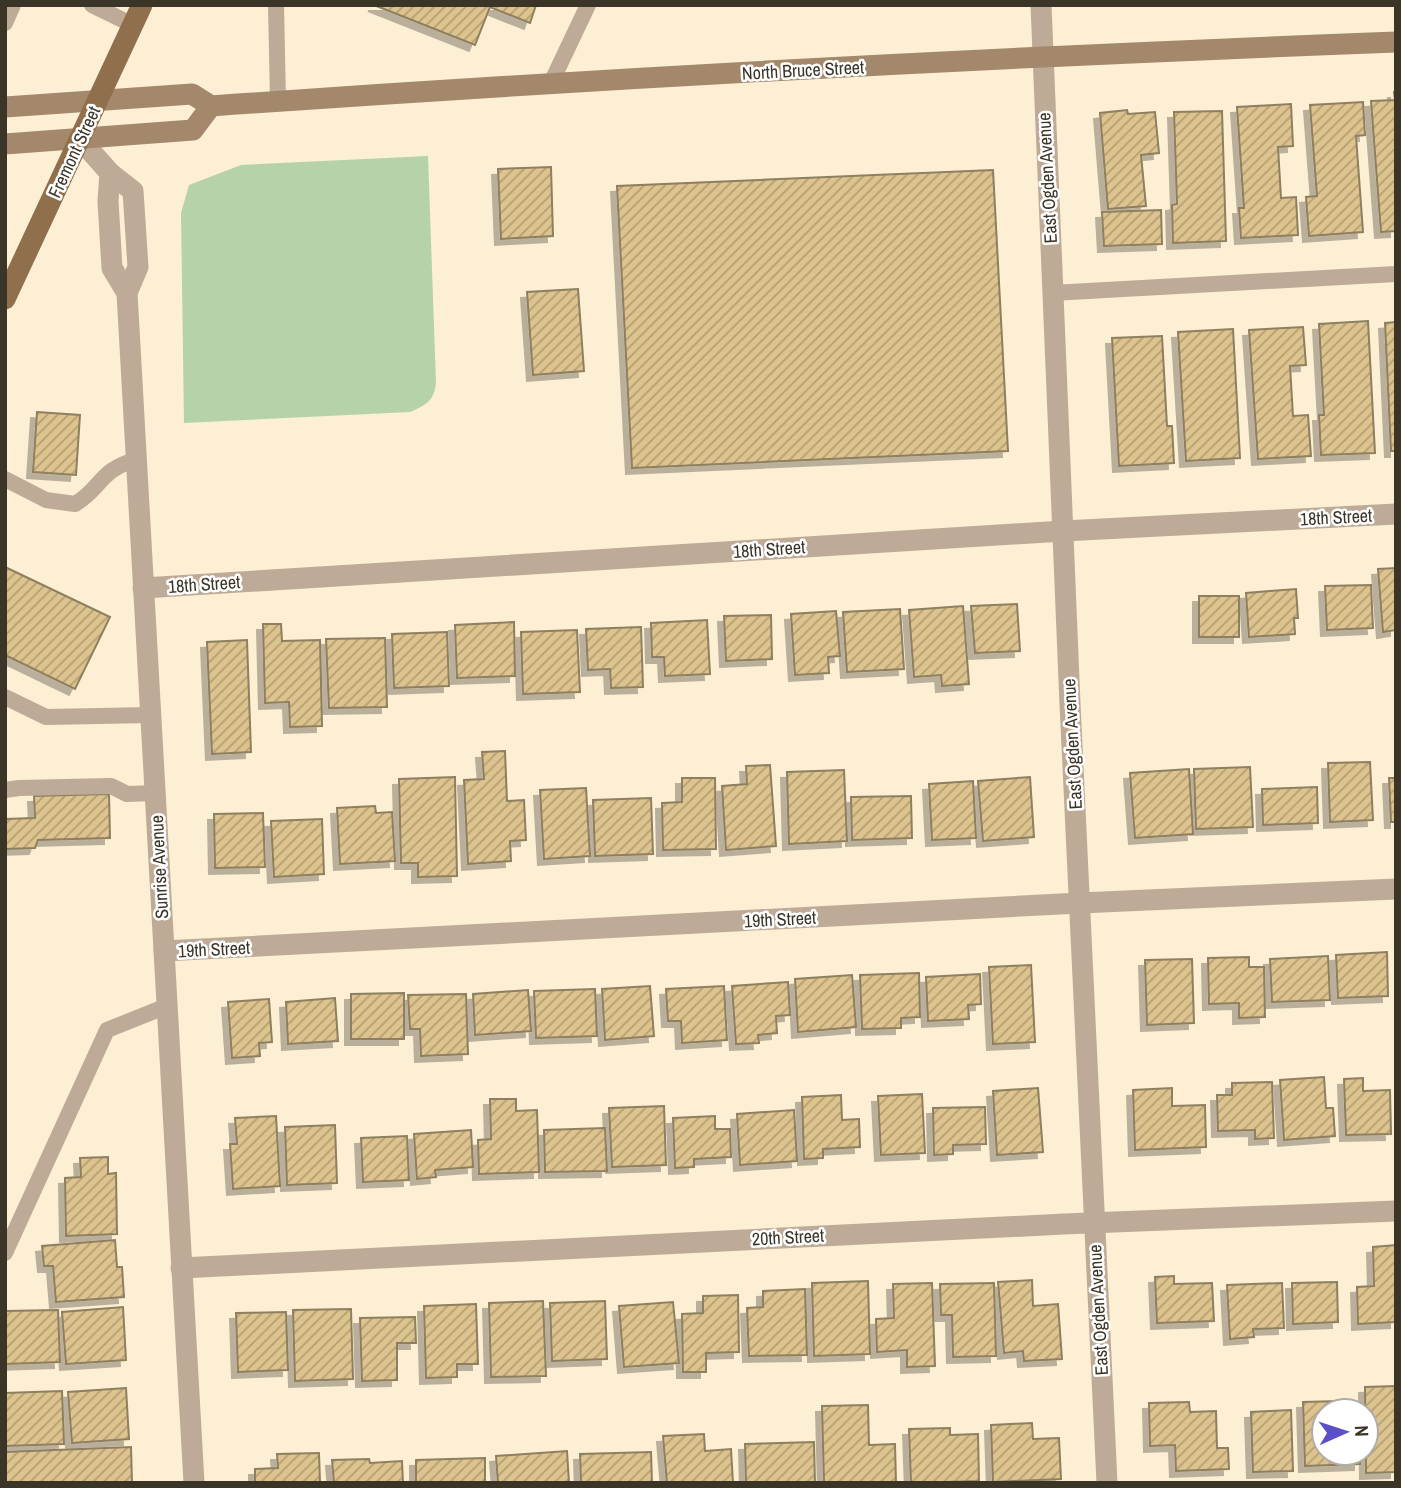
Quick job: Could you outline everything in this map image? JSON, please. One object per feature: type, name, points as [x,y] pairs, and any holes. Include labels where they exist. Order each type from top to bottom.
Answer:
[{"type":"main road","name":"Fremont Street","points":[[5,299],[142,5]]},
{"type":"street","name":"East Ogden Avenue","points":[[1041,5],[1041,55],[1107,1483]]},
{"type":"street","name":"North Bruce Street","points":[[5,107],[192,94],[211,106],[551,83],[1041,55],[1396,42]]},
{"type":"street","points":[[5,144],[193,131],[211,106]]},
{"type":"street","name":"Sunrise Avenue","points":[[80,139],[110,173],[108,201],[112,268],[127,293],[194,1483]]},
{"type":"street","name":"18th Street","points":[[144,588],[1063,531],[1396,514]]},
{"type":"street","name":"19th Street","points":[[164,951],[1396,889]]},
{"type":"street","name":"20th Street","points":[[181,1268],[1094,1223],[1396,1211]]},
{"type":"lane","points":[[5,23],[13,5]]},
{"type":"lane","points":[[92,5],[133,25]]},
{"type":"lane","points":[[276,5],[278,101]]},
{"type":"lane","points":[[551,83],[588,5]]},
{"type":"lane","points":[[1052,293],[1396,274]]},
{"type":"lane","points":[[5,479],[46,500],[75,505],[107,473],[120,464],[136,460]]},
{"type":"lane","points":[[5,697],[46,717],[150,715]]},
{"type":"lane","points":[[5,790],[111,786],[127,794],[155,793]]},
{"type":"lane","points":[[5,1252],[107,1030],[167,1006]]},
{"type":"green space","points":[[428,156],[436,383],[428,402],[410,412],[184,423],[181,213],[189,185],[241,165]]},
{"type":"building","points":[[374,5],[536,5],[530,23],[490,7],[475,45]]},
{"type":"building","points":[[1396,92],[1396,231],[1381,232],[1371,101],[1395,100]]},
{"type":"building","points":[[1363,102],[1365,135],[1356,136],[1363,232],[1309,236],[1306,197],[1317,196],[1310,105]]},
{"type":"building","points":[[1291,104],[1293,146],[1278,147],[1281,198],[1296,197],[1298,235],[1241,238],[1239,208],[1244,208],[1237,107]]},
{"type":"building","points":[[1127,110],[1128,114],[1155,112],[1159,153],[1141,155],[1146,206],[1108,209],[1100,113]]},
{"type":"building","points":[[1222,111],[1226,241],[1173,243],[1172,205],[1177,204],[1174,112]]},
{"type":"building","points":[[551,167],[553,236],[501,239],[498,169]]},
{"type":"building","points":[[993,170],[1008,451],[632,468],[617,186]]},
{"type":"building","points":[[1161,210],[1162,244],[1104,246],[1102,212]]},
{"type":"building","points":[[578,289],[584,371],[533,375],[527,292]]},
{"type":"building","points":[[1368,321],[1375,453],[1321,455],[1319,415],[1324,415],[1319,324]]},
{"type":"building","points":[[1396,322],[1396,451],[1391,451],[1385,323]]},
{"type":"building","points":[[1303,327],[1306,365],[1290,366],[1293,416],[1308,415],[1311,456],[1258,459],[1249,330]]},
{"type":"building","points":[[1233,329],[1240,458],[1186,461],[1178,332]]},
{"type":"building","points":[[1162,336],[1167,426],[1172,426],[1174,463],[1119,466],[1112,338]]},
{"type":"building","points":[[37,412],[80,415],[76,475],[33,472]]},
{"type":"building","points":[[5,567],[110,617],[75,689],[5,655]]},
{"type":"building","points":[[1396,568],[1396,630],[1383,632],[1378,569]]},
{"type":"building","points":[[1371,585],[1373,628],[1327,630],[1325,586]]},
{"type":"building","points":[[1296,589],[1298,618],[1294,618],[1295,634],[1249,637],[1246,593]]},
{"type":"building","points":[[1199,596],[1239,596],[1239,637],[1199,637]]},
{"type":"building","points":[[1017,604],[1020,651],[975,653],[971,606]]},
{"type":"building","points":[[963,606],[969,684],[942,686],[941,675],[914,677],[909,610]]},
{"type":"building","points":[[900,609],[904,669],[847,672],[843,612]]},
{"type":"building","points":[[836,611],[840,656],[828,657],[829,673],[795,675],[791,614]]},
{"type":"building","points":[[771,615],[772,659],[726,661],[724,616]]},
{"type":"building","points":[[707,620],[710,674],[665,676],[664,657],[652,657],[651,623]]},
{"type":"building","points":[[514,622],[515,676],[457,678],[455,625]]},
{"type":"building","points":[[263,624],[281,624],[282,641],[320,640],[322,726],[290,727],[289,702],[265,703]]},
{"type":"building","points":[[641,627],[643,687],[611,688],[610,669],[588,670],[586,629]]},
{"type":"building","points":[[577,630],[580,692],[523,694],[521,632]]},
{"type":"building","points":[[447,632],[449,686],[394,688],[392,634]]},
{"type":"building","points":[[385,638],[387,707],[329,708],[326,639]]},
{"type":"building","points":[[247,640],[251,752],[212,754],[207,642]]},
{"type":"building","points":[[505,751],[507,801],[524,800],[526,840],[510,841],[511,861],[468,864],[464,780],[484,779],[482,752]]},
{"type":"building","points":[[1370,762],[1373,820],[1330,822],[1328,763]]},
{"type":"building","points":[[770,765],[776,846],[726,850],[722,786],[747,784],[746,766]]},
{"type":"building","points":[[1250,767],[1253,827],[1196,829],[1194,769]]},
{"type":"building","points":[[1189,769],[1193,834],[1135,838],[1130,773]]},
{"type":"building","points":[[844,770],[847,841],[789,844],[787,772]]},
{"type":"building","points":[[455,777],[457,876],[418,877],[418,863],[401,863],[399,779]]},
{"type":"building","points":[[1030,777],[1034,837],[983,841],[978,781]]},
{"type":"building","points":[[682,778],[715,778],[716,849],[663,850],[662,803],[682,802]]},
{"type":"building","points":[[1389,778],[1396,778],[1396,822],[1391,822]]},
{"type":"building","points":[[973,781],[976,838],[932,840],[929,784]]},
{"type":"building","points":[[1317,787],[1318,823],[1263,825],[1262,789]]},
{"type":"building","points":[[586,788],[590,856],[544,859],[540,790]]},
{"type":"building","points":[[109,794],[110,838],[38,840],[35,848],[5,849],[5,819],[35,818],[34,796]]},
{"type":"building","points":[[911,796],[912,838],[852,840],[851,797]]},
{"type":"building","points":[[651,798],[653,854],[595,856],[593,800]]},
{"type":"building","points":[[375,806],[376,813],[392,812],[395,861],[340,864],[337,808]]},
{"type":"building","points":[[263,813],[265,867],[215,868],[214,814]]},
{"type":"building","points":[[322,819],[324,874],[274,877],[271,821]]},
{"type":"building","points":[[1387,952],[1388,996],[1338,998],[1336,955]]},
{"type":"building","points":[[1328,956],[1330,1000],[1272,1002],[1270,959]]},
{"type":"building","points":[[1249,957],[1249,967],[1264,967],[1265,1017],[1239,1018],[1239,1003],[1209,1004],[1208,958]]},
{"type":"building","points":[[1192,959],[1194,1023],[1147,1025],[1145,960]]},
{"type":"building","points":[[1031,965],[1035,1042],[993,1044],[989,967]]},
{"type":"building","points":[[919,973],[920,1017],[901,1018],[901,1028],[862,1029],[860,975]]},
{"type":"building","points":[[980,974],[981,1004],[968,1005],[969,1019],[928,1021],[926,977]]},
{"type":"building","points":[[852,975],[856,1027],[798,1032],[795,979]]},
{"type":"building","points":[[788,982],[790,1015],[776,1016],[777,1033],[758,1035],[759,1043],[736,1044],[732,986]]},
{"type":"building","points":[[650,986],[654,1036],[605,1040],[602,989]]},
{"type":"building","points":[[724,986],[727,1040],[682,1043],[681,1021],[668,1021],[666,989]]},
{"type":"building","points":[[595,989],[597,1036],[536,1038],[534,991]]},
{"type":"building","points":[[528,990],[531,1031],[475,1035],[473,994]]},
{"type":"building","points":[[404,993],[404,1039],[351,1039],[351,994]]},
{"type":"building","points":[[466,994],[468,1054],[421,1056],[420,1029],[410,1029],[408,995]]},
{"type":"building","points":[[335,998],[338,1041],[288,1044],[286,1002]]},
{"type":"building","points":[[269,999],[272,1042],[259,1043],[260,1056],[232,1058],[228,1002]]},
{"type":"building","points":[[1324,1077],[1326,1108],[1333,1108],[1335,1136],[1284,1140],[1280,1080]]},
{"type":"building","points":[[1363,1078],[1363,1091],[1390,1090],[1391,1134],[1346,1135],[1344,1079]]},
{"type":"building","points":[[1272,1082],[1274,1138],[1255,1139],[1255,1130],[1218,1131],[1217,1095],[1232,1095],[1232,1083]]},
{"type":"building","points":[[1038,1088],[1043,1152],[997,1155],[993,1091]]},
{"type":"building","points":[[1172,1088],[1172,1106],[1205,1105],[1206,1147],[1135,1150],[1133,1090]]},
{"type":"building","points":[[922,1094],[925,1153],[881,1155],[878,1096]]},
{"type":"building","points":[[841,1095],[842,1120],[859,1119],[860,1147],[823,1149],[823,1158],[804,1159],[802,1097]]},
{"type":"building","points":[[490,1099],[516,1099],[516,1111],[537,1110],[539,1172],[479,1174],[478,1140],[491,1139]]},
{"type":"building","points":[[664,1106],[666,1165],[612,1167],[609,1108]]},
{"type":"building","points":[[985,1107],[986,1144],[953,1145],[953,1154],[934,1155],[933,1108]]},
{"type":"building","points":[[794,1110],[797,1161],[740,1165],[737,1114]]},
{"type":"building","points":[[276,1116],[280,1186],[233,1189],[230,1144],[237,1144],[235,1118]]},
{"type":"building","points":[[715,1116],[715,1129],[730,1129],[731,1157],[694,1159],[694,1167],[675,1168],[673,1118]]},
{"type":"building","points":[[335,1125],[337,1183],[287,1185],[285,1127]]},
{"type":"building","points":[[605,1128],[607,1171],[545,1172],[544,1130]]},
{"type":"building","points":[[471,1130],[473,1167],[435,1170],[436,1177],[417,1179],[414,1134]]},
{"type":"building","points":[[407,1136],[409,1180],[363,1182],[361,1138]]},
{"type":"building","points":[[108,1157],[108,1174],[116,1173],[117,1234],[66,1236],[65,1178],[81,1177],[80,1158]]},
{"type":"building","points":[[115,1240],[117,1267],[122,1267],[124,1297],[56,1302],[53,1266],[44,1266],[42,1246]]},
{"type":"building","points":[[1396,1245],[1396,1322],[1358,1324],[1357,1287],[1374,1286],[1373,1247]]},
{"type":"building","points":[[1174,1276],[1174,1284],[1212,1283],[1214,1321],[1157,1323],[1155,1277]]},
{"type":"building","points":[[1032,1280],[1033,1306],[1058,1304],[1062,1359],[1024,1361],[1023,1351],[1004,1353],[998,1282]]},
{"type":"building","points":[[868,1281],[870,1354],[814,1356],[812,1283]]},
{"type":"building","points":[[1337,1282],[1338,1322],[1293,1324],[1292,1283]]},
{"type":"building","points":[[932,1283],[935,1366],[907,1367],[907,1350],[877,1352],[876,1319],[894,1318],[893,1284]]},
{"type":"building","points":[[994,1283],[996,1356],[953,1357],[952,1315],[941,1315],[940,1284]]},
{"type":"building","points":[[1282,1283],[1284,1328],[1253,1329],[1254,1337],[1230,1339],[1227,1285]]},
{"type":"building","points":[[805,1289],[807,1355],[749,1356],[747,1308],[763,1307],[763,1291]]},
{"type":"building","points":[[738,1295],[739,1352],[706,1353],[706,1372],[683,1372],[682,1314],[703,1313],[703,1296]]},
{"type":"building","points":[[543,1301],[546,1376],[491,1377],[489,1303]]},
{"type":"building","points":[[605,1301],[607,1359],[552,1361],[550,1303]]},
{"type":"building","points":[[673,1302],[679,1363],[624,1367],[619,1306]]},
{"type":"building","points":[[476,1304],[478,1364],[457,1364],[457,1377],[426,1378],[424,1306]]},
{"type":"building","points":[[123,1307],[126,1360],[66,1364],[62,1312]]},
{"type":"building","points":[[351,1309],[353,1379],[295,1381],[293,1310]]},
{"type":"building","points":[[58,1310],[60,1362],[5,1364],[5,1311]]},
{"type":"building","points":[[286,1312],[288,1370],[238,1372],[236,1313]]},
{"type":"building","points":[[415,1317],[416,1343],[397,1343],[397,1380],[362,1381],[360,1318]]},
{"type":"building","points":[[1396,1386],[1396,1472],[1366,1473],[1366,1467],[1380,1467],[1380,1397],[1365,1397],[1365,1387]]},
{"type":"building","points":[[126,1388],[129,1439],[72,1443],[68,1392]]},
{"type":"building","points":[[62,1391],[64,1444],[5,1446],[5,1393]]},
{"type":"building","points":[[1189,1402],[1190,1412],[1216,1411],[1217,1448],[1228,1448],[1229,1469],[1176,1471],[1175,1445],[1150,1446],[1149,1403]]},
{"type":"building","points":[[1303,1402],[1310,1402],[1310,1466],[1305,1466]]},
{"type":"building","points":[[868,1405],[869,1445],[895,1444],[896,1483],[824,1483],[822,1406]]},
{"type":"building","points":[[1291,1410],[1293,1471],[1253,1472],[1251,1412]]},
{"type":"building","points":[[1032,1423],[1033,1439],[1059,1438],[1061,1479],[993,1482],[991,1425]]},
{"type":"building","points":[[950,1428],[950,1435],[978,1434],[979,1481],[911,1483],[909,1429]]},
{"type":"building","points":[[704,1434],[705,1451],[731,1449],[733,1483],[667,1483],[663,1436]]},
{"type":"building","points":[[814,1442],[815,1483],[746,1483],[745,1444]]},
{"type":"building","points":[[131,1447],[132,1483],[5,1483],[5,1452]]},
{"type":"building","points":[[567,1451],[569,1483],[498,1483],[496,1456]]},
{"type":"building","points":[[651,1452],[652,1483],[581,1483],[580,1454]]},
{"type":"building","points":[[319,1453],[320,1483],[255,1483],[255,1469],[278,1468],[277,1454]]},
{"type":"building","points":[[485,1458],[485,1483],[416,1483],[416,1460]]},
{"type":"building","points":[[369,1459],[370,1463],[402,1461],[403,1483],[334,1483],[332,1460]]}]
